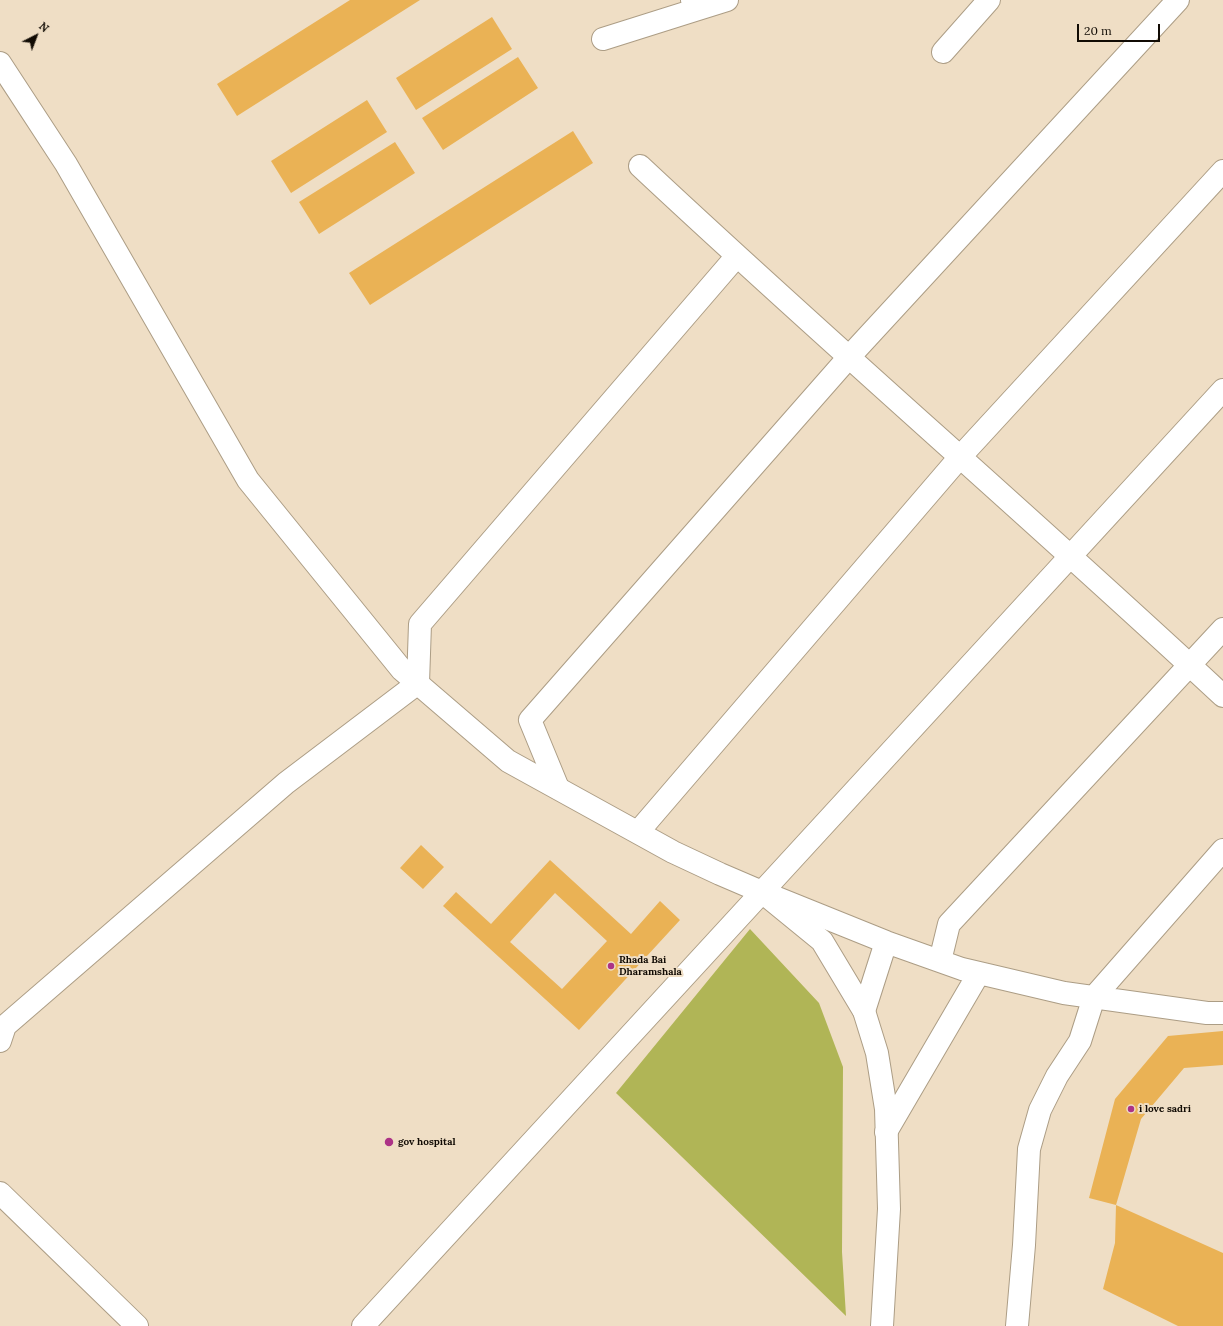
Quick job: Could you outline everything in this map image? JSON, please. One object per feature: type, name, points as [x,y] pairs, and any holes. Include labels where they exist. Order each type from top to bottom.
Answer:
[{"type":"street","points":[[603,38],[694,5],[727,0]]},
{"type":"street","points":[[943,52],[989,0]]},
{"type":"street","points":[[558,788],[530,720],[849,356],[1178,0]]},
{"type":"street","points":[[0,63],[66,164],[248,480],[402,670],[508,761],[673,852],[720,874],[886,942],[962,969],[1064,993],[1207,1013],[1223,1013]]},
{"type":"street","points":[[640,166],[736,257],[849,356],[1223,696]]},
{"type":"street","points":[[638,832],[960,457],[1223,171]]},
{"type":"street","points":[[418,683],[420,624],[736,257]]},
{"type":"street","points":[[363,1326],[1223,390]]},
{"type":"street","points":[[940,961],[948,924],[1223,629]]},
{"type":"street","points":[[0,1041],[5,1026],[286,783],[418,683]]},
{"type":"street","points":[[1018,1326],[1029,1149],[1040,1110],[1057,1076],[1080,1041],[1094,997],[1223,850]]},
{"type":"street","points":[[762,892],[822,941],[864,1011],[877,1053],[886,1109],[889,1209],[882,1326]]},
{"type":"street","points":[[864,1011],[886,942]]},
{"type":"street","points":[[886,1132],[979,973]]},
{"type":"street","points":[[0,1193],[138,1326]]},
{"type":"green space","points":[[750,929],[819,1003],[843,1067],[842,1252],[846,1316],[616,1093]]},
{"type":"building","points":[[350,0],[420,0],[237,116],[217,84]]},
{"type":"building","points":[[492,17],[512,49],[416,110],[396,78]]},
{"type":"building","points":[[518,57],[538,88],[443,150],[422,118]]},
{"type":"building","points":[[367,100],[387,132],[291,193],[271,161]]},
{"type":"building","points":[[573,131],[593,163],[370,305],[349,273]]},
{"type":"building","points":[[395,142],[415,173],[319,234],[299,202]]},
{"type":"building","points":[[421,845],[444,867],[423,889],[400,868]]},
{"type":"building","name":"Rhada Bai Dharamshala","points":[[550,860],[631,934],[660,901],[680,920],[579,1030],[443,906],[456,892],[491,924]],"holes":[[[555,893],[607,941],[562,989],[510,942]]]},
{"type":"building","name":"i love sadri","points":[[1223,1031],[1223,1065],[1184,1068],[1141,1119],[1116,1205],[1089,1198],[1115,1099],[1168,1036]]},
{"type":"building","points":[[1116,1205],[1223,1253],[1223,1326],[1178,1326],[1103,1289],[1115,1243]]},
{"type":"place","name":"Rhada Bai Dharamshala","points":[[611,966]]},
{"type":"place","name":"i love sadri","points":[[1131,1109]]},
{"type":"place","name":"gov hospital","points":[[389,1142]]}]
